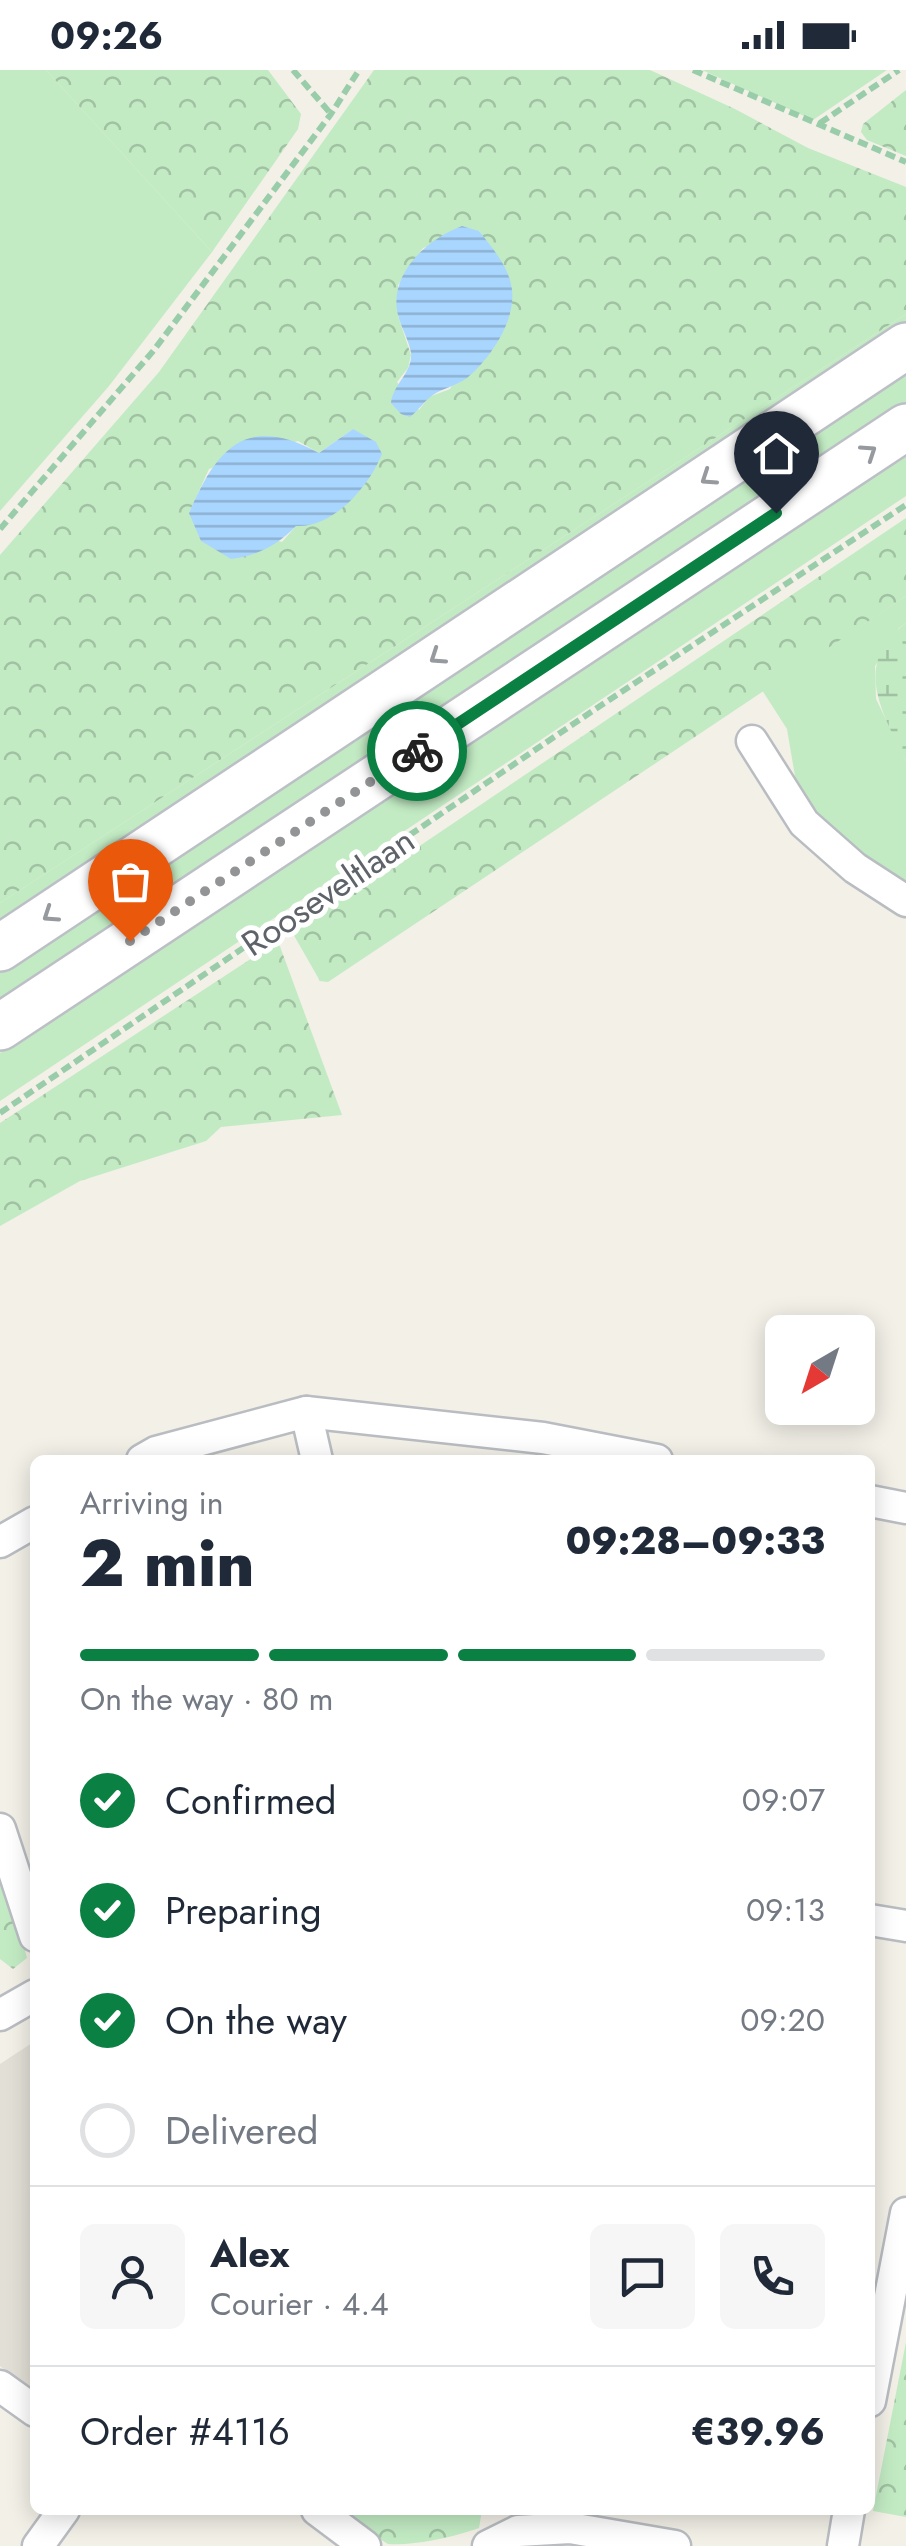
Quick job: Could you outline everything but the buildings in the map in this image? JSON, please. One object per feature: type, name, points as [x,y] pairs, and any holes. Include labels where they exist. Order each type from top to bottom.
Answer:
[{"type":"main road","points":[[0,948],[906,346]]},
{"type":"main road","name":"Rooseveltlaan","points":[[0,1027],[906,427]]},
{"type":"street","points":[[752,741],[804,822],[855,868],[906,900]]},
{"type":"street","points":[[306,1412],[316,1455]]},
{"type":"street","points":[[151,1455],[306,1412],[606,1455]]},
{"type":"street","points":[[875,1502],[906,1508]]},
{"type":"street","points":[[0,1542],[30,1525]]},
{"type":"street","points":[[0,1829],[30,1921]]},
{"type":"street","points":[[875,1921],[906,1926]]},
{"type":"street","points":[[875,2348],[884,2252],[906,2213]]},
{"type":"street","points":[[0,2386],[30,2407]]},
{"type":"street","points":[[38,2546],[60,2515]]},
{"type":"street","points":[[323,2515],[364,2546]]},
{"type":"street","points":[[842,2546],[848,2515]]},
{"type":"street","points":[[488,2546],[518,2531],[570,2528],[675,2546]]},
{"type":"path","points":[[293,70],[331,114]]},
{"type":"path","points":[[0,529],[154,350],[331,114],[359,70]]},
{"type":"path","points":[[693,70],[906,162]]},
{"type":"path","points":[[818,123],[899,70]]},
{"type":"path","name":"Rooseveltlaan","points":[[0,1112],[591,712],[906,505]]},
{"type":"shaded area","points":[[30,2044],[30,2388],[0,2366],[0,2064]]},
{"type":"green space","points":[[0,70],[46,70],[212,252],[109,386],[0,511]]},
{"type":"green space","points":[[46,70],[268,70],[301,114],[298,129],[212,252]]},
{"type":"green space","points":[[374,70],[650,70],[808,148],[906,187],[906,314],[0,903],[0,555],[159,372]],"holes":[[[479,231],[507,273],[450,389],[429,397],[419,410],[397,382],[408,368],[411,355],[398,316],[398,285],[423,248]],[[353,429],[296,526],[282,542],[189,513],[209,469],[298,441],[319,453]]]},
{"type":"green space","points":[[702,70],[887,70],[813,120]]},
{"type":"green space","points":[[906,90],[906,156],[867,140],[861,132],[863,124]]},
{"type":"green space","points":[[906,314],[906,323],[0,924],[0,903]]},
{"type":"green space","points":[[906,368],[906,406],[0,1007],[0,970]]},
{"type":"green space","points":[[906,452],[906,496],[0,1101],[0,1053]]},
{"type":"green space","points":[[906,518],[906,596],[328,982],[320,981],[292,932]]},
{"type":"green space","points":[[906,596],[906,623],[875,666],[876,699],[906,761],[906,885],[843,844],[814,811],[796,782],[787,729],[762,690]]},
{"type":"green space","points":[[906,623],[906,761],[881,707],[876,672],[889,638]]},
{"type":"green space","points":[[278,941],[342,1115],[221,1127],[206,1141],[80,1181],[0,1226],[0,1123]]},
{"type":"green space","points":[[0,1857],[27,1958],[13,1969],[0,1959]]},
{"type":"green space","points":[[906,2342],[906,2517],[875,2511]]},
{"type":"green space","points":[[350,2515],[481,2515],[479,2528],[458,2535],[398,2544],[382,2540]]},
{"type":"water","points":[[462,226],[479,231],[502,263],[511,284],[511,310],[494,348],[476,370],[433,395],[410,417],[391,403],[411,360],[398,315],[399,286],[424,249]]},
{"type":"water","points":[[353,429],[376,442],[382,454],[359,491],[336,513],[310,525],[296,526],[282,539],[241,558],[231,559],[201,541],[189,513],[211,471],[237,444],[253,437],[272,436],[319,453]]},
{"type":"way so far","points":[[130,941],[417,751]]},
{"type":"route","points":[[417,751],[776,513]]}]
